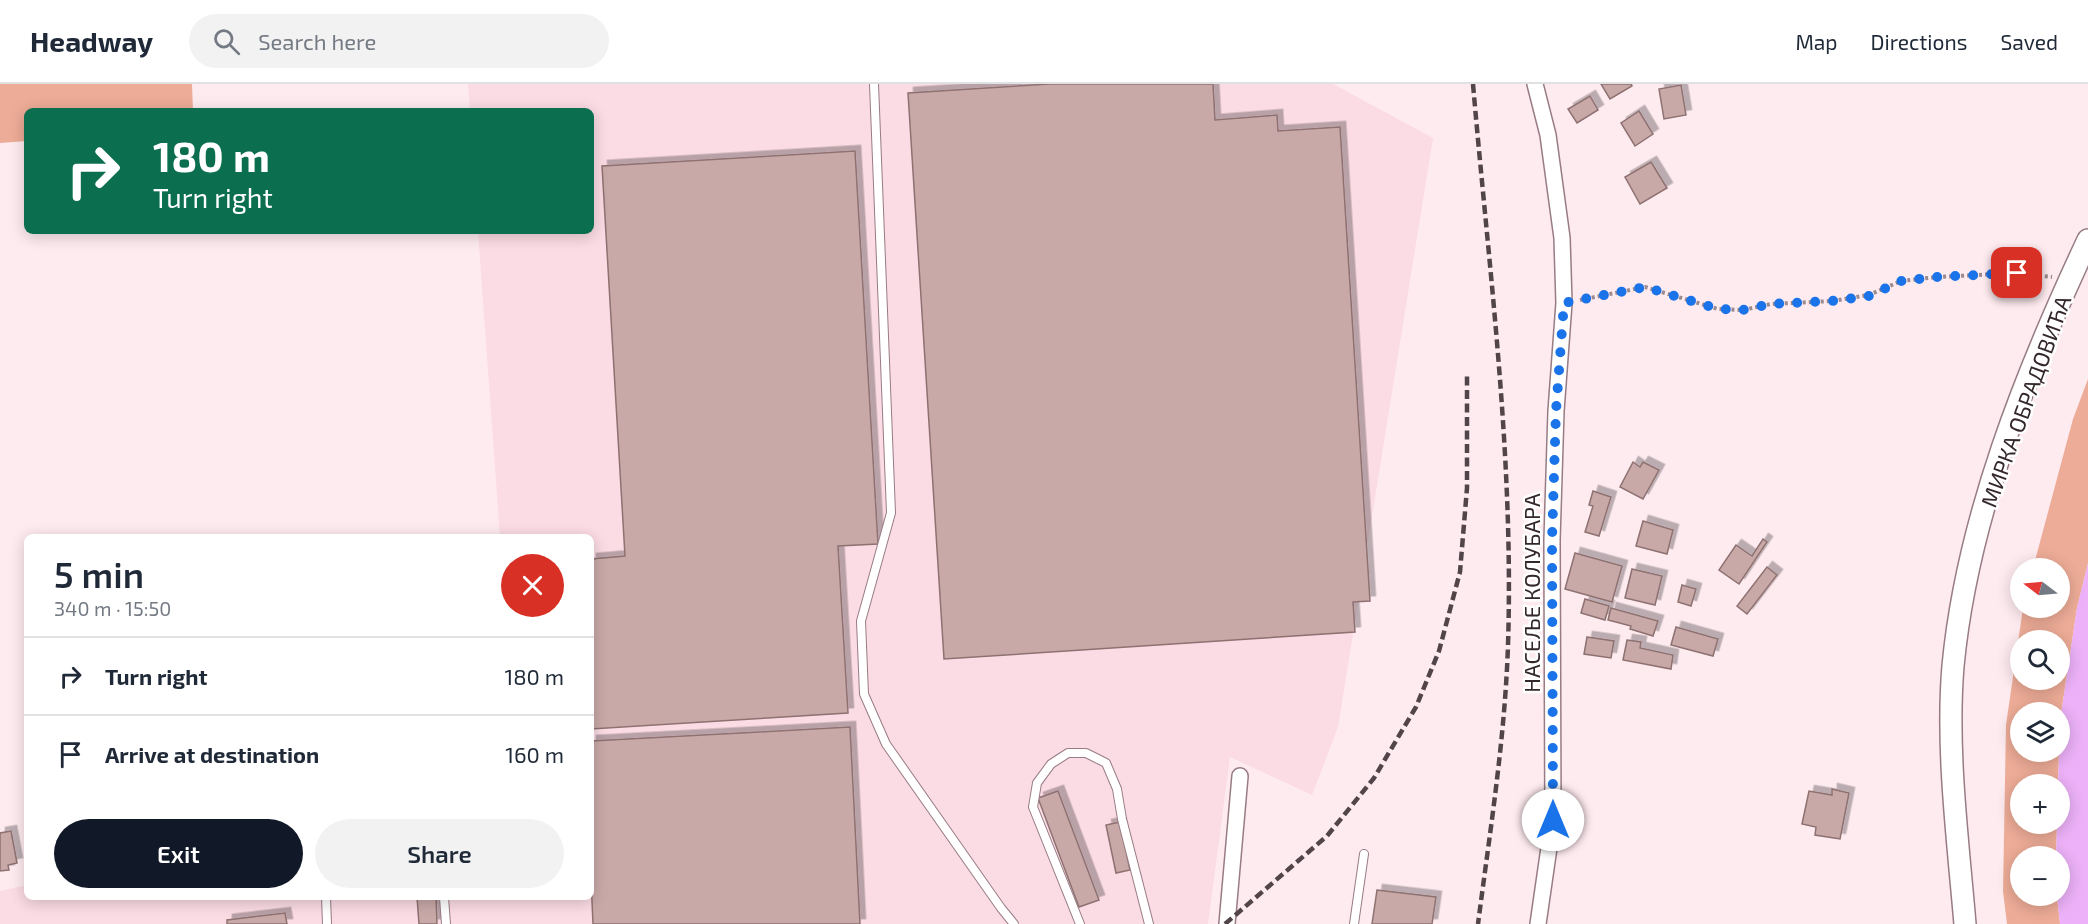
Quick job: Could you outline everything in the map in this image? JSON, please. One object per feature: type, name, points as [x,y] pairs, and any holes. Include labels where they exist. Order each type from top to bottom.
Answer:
[{"type":"street","name":"НАСЕЉЕ КОЛУБАРА","points":[[1535,84],[1548,135],[1562,238],[1564,303],[1556,411],[1552,540],[1553,820],[1538,924]]},
{"type":"street","name":"МИРКА ОБРАДОВИЋА","points":[[1965,924],[1952,761],[1953,667],[1967,575],[1997,463],[2070,279],[2088,240]]},
{"type":"street","points":[[1227,924],[1240,777]]},
{"type":"lane","points":[[874,84],[891,513],[861,621],[864,694],[886,744],[1014,924]]},
{"type":"lane","points":[[1080,924],[1033,807],[1037,783],[1051,764],[1068,753],[1086,753],[1106,763],[1117,789],[1122,819],[1149,924]]},
{"type":"lane","points":[[1354,924],[1364,854]]},
{"type":"lane","points":[[326,900],[327,924]]},
{"type":"lane","points":[[444,900],[446,924]]},
{"type":"path","points":[[1564,303],[1645,287],[1718,309],[1743,310],[1771,304],[1832,301],[1869,296],[1901,281],[1936,277],[2017,273],[2070,279]]},
{"type":"shaded area","points":[[0,84],[192,84],[193,108],[24,108],[24,141],[0,143]]},
{"type":"shaded area","points":[[468,84],[1333,84],[1433,138],[1338,727],[1312,795],[1230,757],[1208,924],[0,924],[0,891],[24,886],[24,900],[594,900],[594,534],[500,534],[478,234],[594,234],[594,108],[470,108]]},
{"type":"shaded area","points":[[2088,379],[2088,563],[2077,608],[2070,655],[2070,630],[2020,630],[2022,618],[2070,618],[2070,558],[2036,558],[2073,419]]},
{"type":"shaded area","points":[[2088,563],[2088,924],[2060,924],[2058,906],[2070,906],[2070,846],[2056,846],[2057,834],[2070,834],[2070,774],[2058,774],[2059,762],[2070,762],[2070,702],[2063,702],[2065,690],[2070,690],[2070,655],[2077,608]]},
{"type":"shaded area","points":[[2011,690],[2065,690],[2063,702],[2010,702],[2010,762],[2059,762],[2058,774],[2010,774],[2010,834],[2057,834],[2056,846],[2010,846],[2010,906],[2058,906],[2060,924],[2007,924],[2003,891],[2006,725]]},
{"type":"building","points":[[1049,84],[1213,84],[1215,120],[1277,115],[1278,131],[1340,127],[1370,601],[1353,602],[1355,632],[944,659],[908,93]]},
{"type":"building","points":[[1601,84],[1631,84],[1632,86],[1610,99]]},
{"type":"building","points":[[1681,85],[1686,115],[1664,119],[1659,89]]},
{"type":"building","points":[[1590,96],[1598,110],[1577,123],[1568,109]]},
{"type":"building","points":[[1639,111],[1653,134],[1635,146],[1621,123]]},
{"type":"building","points":[[855,151],[878,544],[838,546],[848,713],[594,729],[594,559],[625,556],[602,166]]},
{"type":"building","points":[[1651,162],[1667,188],[1640,204],[1625,177]]},
{"type":"building","points":[[1633,462],[1640,467],[1643,462],[1659,470],[1643,499],[1620,487]]},
{"type":"building","points":[[1593,491],[1611,497],[1599,536],[1585,532],[1593,506],[1589,505]]},
{"type":"building","points":[[1643,521],[1673,530],[1667,554],[1636,546]]},
{"type":"building","points":[[1763,539],[1767,542],[1739,584],[1719,570],[1736,545],[1752,556]]},
{"type":"building","points":[[1575,553],[1622,566],[1612,602],[1565,589]]},
{"type":"building","points":[[1767,567],[1777,575],[1747,614],[1737,606]]},
{"type":"building","points":[[1632,569],[1662,576],[1655,605],[1625,598]]},
{"type":"building","points":[[1682,585],[1696,589],[1691,606],[1678,602]]},
{"type":"building","points":[[1585,599],[1609,606],[1605,620],[1581,613]]},
{"type":"building","points":[[1611,608],[1658,621],[1653,636],[1630,629],[1631,626],[1608,620]]},
{"type":"building","points":[[1676,627],[1718,639],[1713,656],[1671,645]]},
{"type":"building","points":[[1587,637],[1614,641],[1611,658],[1584,654]]},
{"type":"building","points":[[1627,640],[1641,642],[1640,648],[1673,655],[1671,669],[1623,660]]},
{"type":"building","points":[[850,727],[860,924],[593,924],[594,741]]},
{"type":"building","points":[[1832,789],[1849,793],[1840,839],[1815,835],[1816,827],[1802,824],[1809,791],[1832,795]]},
{"type":"building","points":[[1058,791],[1099,900],[1079,907],[1038,798]]},
{"type":"building","points":[[1120,822],[1130,870],[1116,873],[1106,825]]},
{"type":"building","points":[[11,831],[17,863],[8,865],[9,870],[0,871],[0,833]]},
{"type":"building","points":[[1377,890],[1436,897],[1432,924],[1372,924]]},
{"type":"building","points":[[417,900],[436,900],[437,924],[419,924]]},
{"type":"building","points":[[285,913],[287,924],[227,924],[227,920]]},
{"type":"railway","points":[[1473,84],[1499,364],[1509,575],[1504,715],[1478,924]]},
{"type":"railway","points":[[1225,924],[1327,836],[1374,778],[1416,707],[1439,651],[1460,572],[1467,488],[1467,375]]},
{"type":"route","points":[[1553,820],[1552,540],[1556,411],[1564,303],[1645,287],[1718,309],[1743,310],[1771,304],[1832,301],[1869,296],[1901,281],[2017,273]]}]
